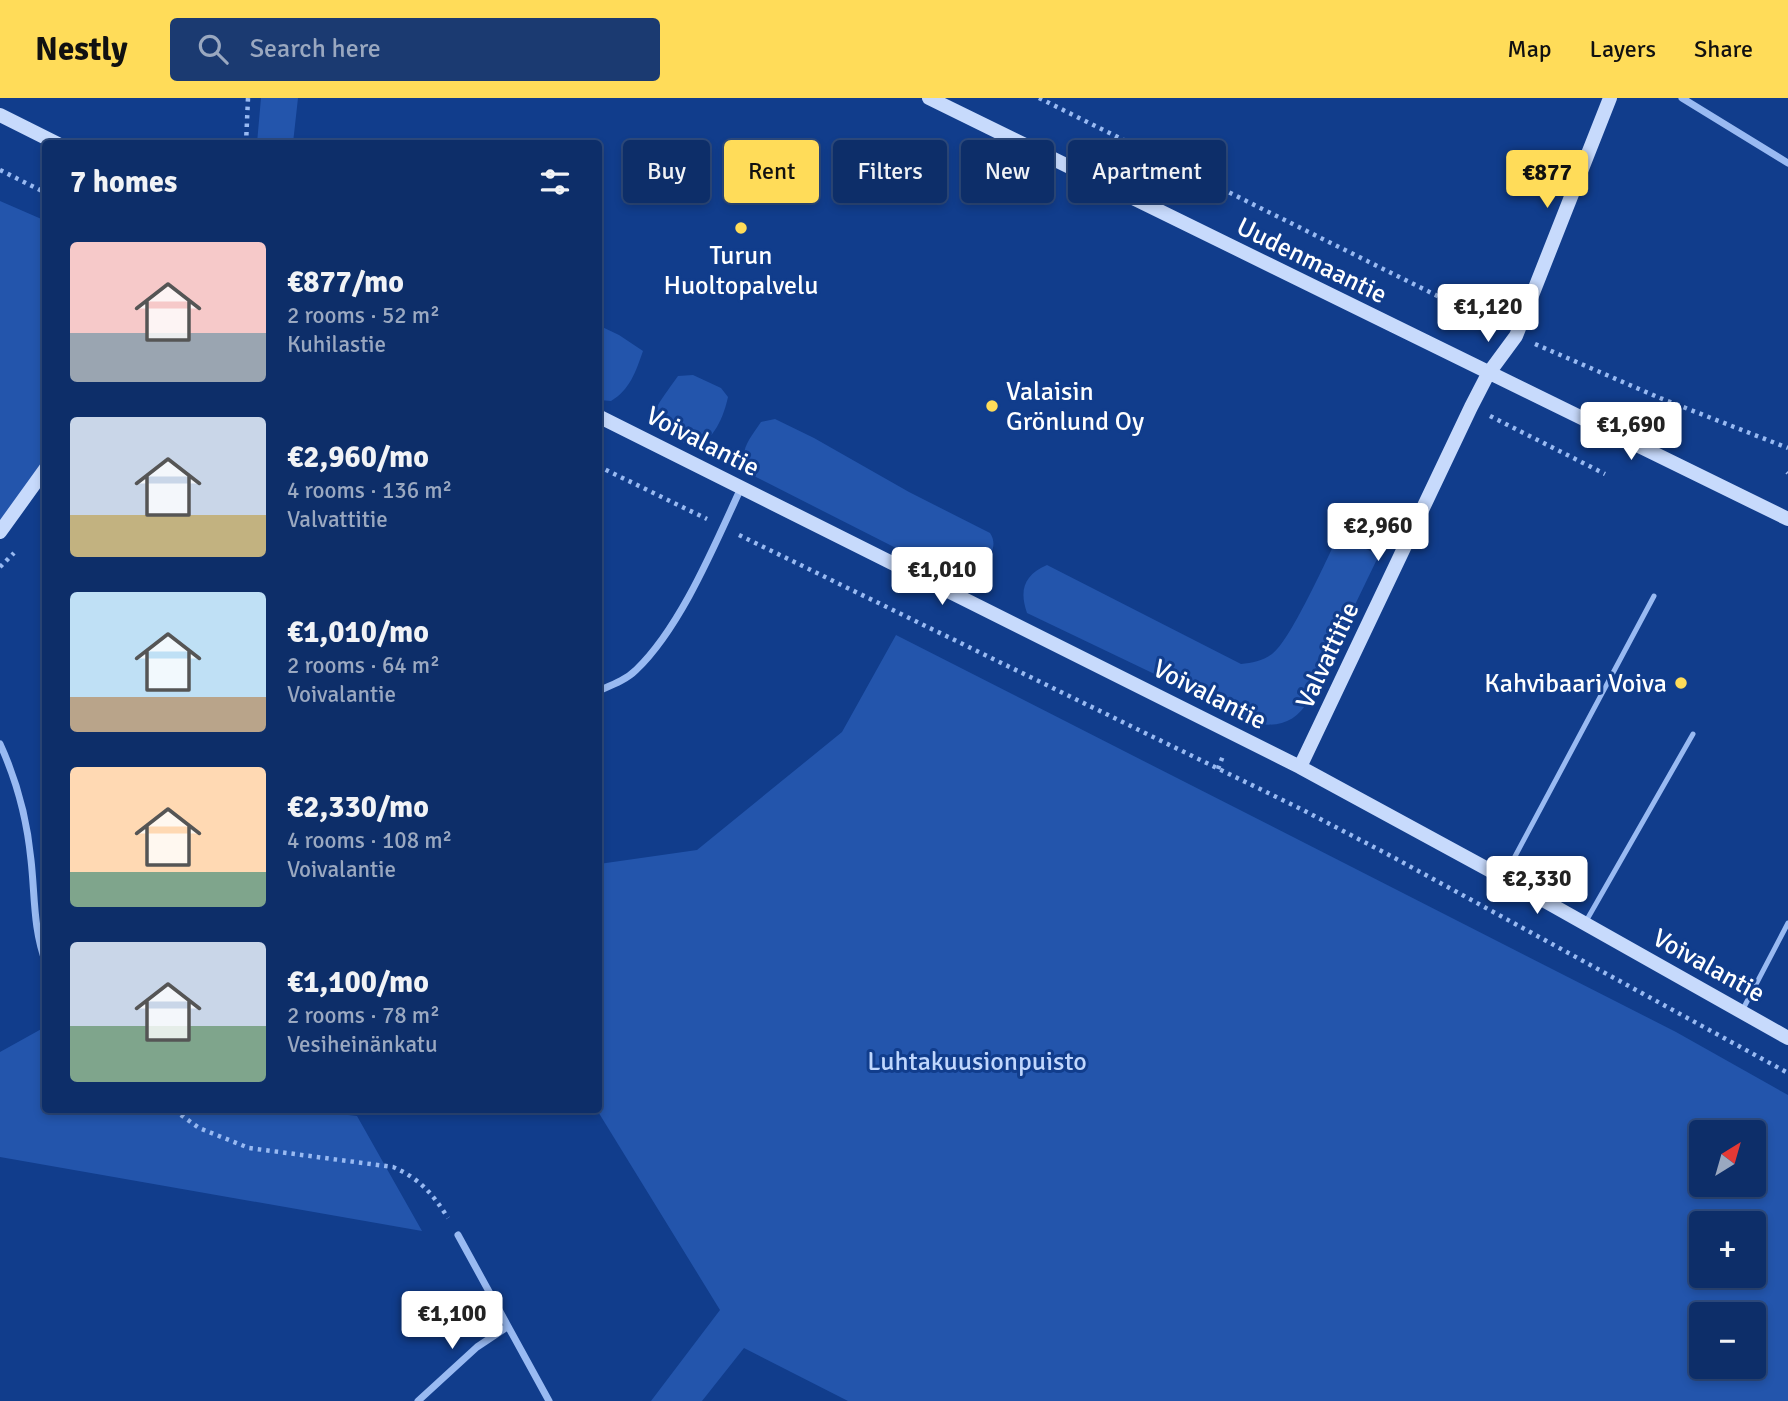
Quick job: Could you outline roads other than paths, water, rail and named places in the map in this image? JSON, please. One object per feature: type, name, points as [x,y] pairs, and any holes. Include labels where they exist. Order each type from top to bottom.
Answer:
[{"type":"street","name":"Uudenmaantie","points":[[929,98],[1788,519]]},
{"type":"street","name":"Valvattitie","points":[[1300,767],[1471,407],[1488,374],[1516,336],[1610,98]]},
{"type":"street","points":[[1682,98],[1788,163]]},
{"type":"street","points":[[0,114],[50,140]]},
{"type":"street","name":"Voivalantie","points":[[602,418],[1300,767],[1788,1038]]},
{"type":"street","points":[[0,532],[42,474]]},
{"type":"street","points":[[602,689],[618,683],[635,671],[680,611],[741,488]]},
{"type":"street","points":[[0,744],[10,766],[25,816],[32,863],[35,922],[42,953]]},
{"type":"street","points":[[458,1235],[550,1401]]},
{"type":"street","points":[[418,1401],[459,1363],[507,1327]]},
{"type":"lane","points":[[1504,878],[1654,596]]},
{"type":"lane","points":[[1585,923],[1693,734]]},
{"type":"lane","points":[[1741,1011],[1788,923]]},
{"type":"place","name":"Turun Huoltopalvelu","points":[[741,228]]},
{"type":"place","name":"Valaisin Grönlund Oy","points":[[992,406]]},
{"type":"place","name":"Kahvibaari Voiva","points":[[1681,683]]},
{"type":"park label","name":"Luhtakuusionpuisto","points":[[977,1061]]}]
